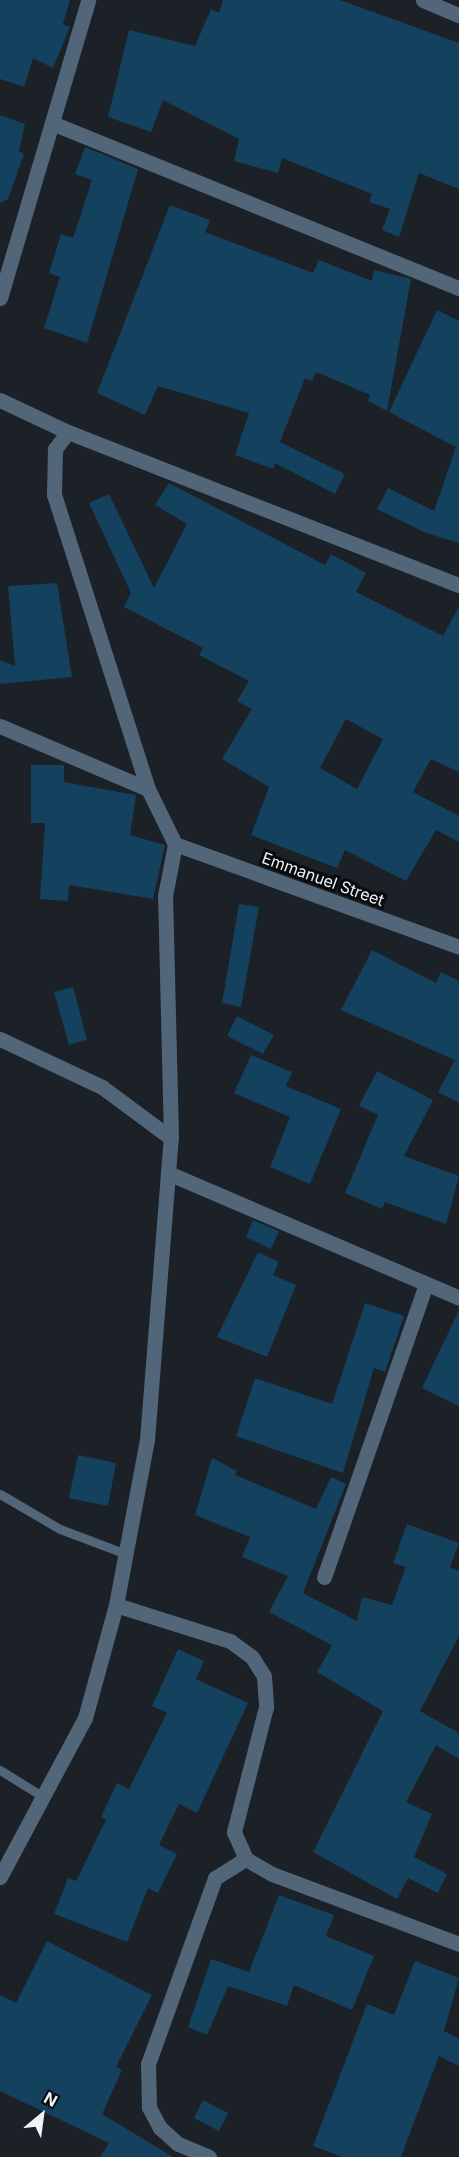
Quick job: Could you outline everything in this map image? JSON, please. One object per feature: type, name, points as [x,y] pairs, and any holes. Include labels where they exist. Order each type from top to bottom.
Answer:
[{"type":"street","points":[[0,298],[88,0]]},
{"type":"street","points":[[423,0],[459,15]]},
{"type":"street","points":[[52,123],[459,288]]},
{"type":"street","points":[[0,400],[68,432],[459,585]]},
{"type":"street","points":[[0,1876],[45,1798],[85,1719],[116,1605],[147,1440],[171,1138],[165,896],[175,844],[148,789],[54,495],[55,450],[68,432]]},
{"type":"street","points":[[0,726],[148,789]]},
{"type":"street","name":"Emmanuel Street","points":[[175,844],[459,947]]},
{"type":"street","points":[[0,1039],[102,1087],[171,1138]]},
{"type":"street","points":[[168,1173],[459,1298]]},
{"type":"street","points":[[324,1578],[426,1284]]},
{"type":"street","points":[[116,1605],[230,1641],[252,1656],[264,1676],[266,1707],[234,1832],[246,1859],[272,1874],[459,1944]]},
{"type":"street","points":[[209,2157],[178,2144],[160,2128],[149,2107],[148,2064],[213,1884],[225,1869],[246,1859]]},
{"type":"lane","points":[[0,1494],[60,1529],[126,1554]]},
{"type":"lane","points":[[0,1770],[45,1798]]},
{"type":"building","points":[[0,0],[70,0],[63,24],[70,27],[53,68],[33,58],[24,87],[0,79]]},
{"type":"building","points":[[223,0],[340,0],[459,43],[459,189],[419,173],[399,237],[382,230],[390,209],[369,202],[372,194],[282,158],[278,173],[234,161],[239,139],[163,100],[151,132],[108,117],[129,30],[195,46],[211,9],[219,13]]},
{"type":"building","points":[[0,115],[25,124],[19,151],[24,154],[8,199],[0,203]]},
{"type":"building","points":[[85,147],[138,169],[87,343],[44,328],[60,277],[49,273],[61,234],[73,238],[92,180],[75,174]]},
{"type":"building","points":[[170,205],[210,220],[205,232],[313,273],[319,260],[372,281],[374,270],[411,279],[387,411],[368,401],[370,395],[316,372],[312,381],[305,378],[280,442],[345,474],[335,494],[275,463],[273,469],[235,455],[249,413],[158,386],[145,415],[97,393]]},
{"type":"building","points":[[437,310],[459,321],[459,543],[426,533],[377,509],[388,488],[434,511],[456,447],[389,412]]},
{"type":"building","points":[[169,483],[325,565],[331,554],[366,573],[356,592],[443,636],[459,606],[459,772],[431,759],[413,792],[459,816],[459,842],[436,830],[406,881],[345,850],[337,868],[251,835],[269,787],[222,759],[252,709],[237,701],[249,681],[199,655],[203,648],[124,607],[131,593],[89,503],[109,494],[154,588],[187,524],[155,505]],"holes":[[[346,719],[383,739],[357,789],[320,768]]]},
{"type":"building","points":[[57,583],[72,677],[0,684],[0,660],[15,666],[8,586]]},
{"type":"building","points":[[31,765],[64,765],[64,782],[136,795],[130,835],[165,845],[153,899],[69,885],[68,901],[40,899],[45,823],[31,823]]},
{"type":"building","points":[[239,904],[259,907],[241,1007],[222,1003]]},
{"type":"building","points":[[372,950],[436,983],[441,972],[459,981],[459,1103],[438,1092],[455,1060],[341,1010]]},
{"type":"building","points":[[73,987],[87,1040],[69,1045],[54,992]]},
{"type":"building","points":[[237,1016],[274,1035],[263,1054],[227,1036]]},
{"type":"building","points":[[251,1055],[292,1072],[286,1086],[341,1109],[310,1184],[270,1167],[290,1117],[234,1093]]},
{"type":"building","points":[[377,1071],[433,1100],[404,1156],[459,1176],[446,1224],[385,1202],[382,1209],[345,1193],[378,1115],[359,1106]]},
{"type":"building","points":[[253,1220],[279,1231],[271,1249],[246,1237]]},
{"type":"building","points":[[258,1252],[279,1262],[273,1275],[296,1285],[267,1357],[217,1337]]},
{"type":"building","points":[[365,1303],[404,1316],[385,1372],[374,1368],[343,1473],[236,1436],[255,1378],[332,1404]]},
{"type":"building","points":[[459,1310],[459,1406],[422,1388]]},
{"type":"building","points":[[78,1455],[116,1463],[108,1506],[69,1498]]},
{"type":"building","points":[[212,1458],[237,1471],[235,1475],[316,1509],[331,1477],[346,1484],[303,1593],[357,1621],[362,1597],[392,1605],[406,1567],[393,1563],[407,1524],[459,1543],[450,1567],[459,1571],[459,1636],[420,1711],[459,1733],[459,1759],[436,1745],[406,1802],[432,1814],[414,1857],[447,1874],[438,1893],[408,1878],[397,1899],[313,1852],[383,1711],[317,1672],[332,1645],[269,1612],[288,1576],[242,1557],[250,1537],[195,1515]]},
{"type":"building","points":[[178,1649],[204,1661],[196,1679],[248,1703],[197,1813],[179,1804],[159,1845],[177,1854],[158,1893],[148,1888],[127,1942],[54,1914],[68,1878],[76,1881],[106,1820],[101,1817],[117,1783],[129,1789],[167,1713],[152,1706]]},
{"type":"building","points":[[279,1895],[334,1915],[326,1936],[374,1956],[352,2010],[294,1985],[287,2006],[228,1986],[207,2035],[188,2027],[211,1959],[249,1972]]},
{"type":"building","points":[[47,1941],[152,1995],[116,2067],[122,2070],[102,2114],[173,2157],[100,2157],[109,2143],[0,2091],[0,1995],[16,2003]]},
{"type":"building","points":[[415,1961],[459,1978],[444,2031],[459,2039],[459,2066],[439,2056],[401,2157],[342,2157],[313,2146],[367,2004],[394,2015]]},
{"type":"building","points":[[203,2100],[228,2113],[219,2131],[194,2118]]}]
